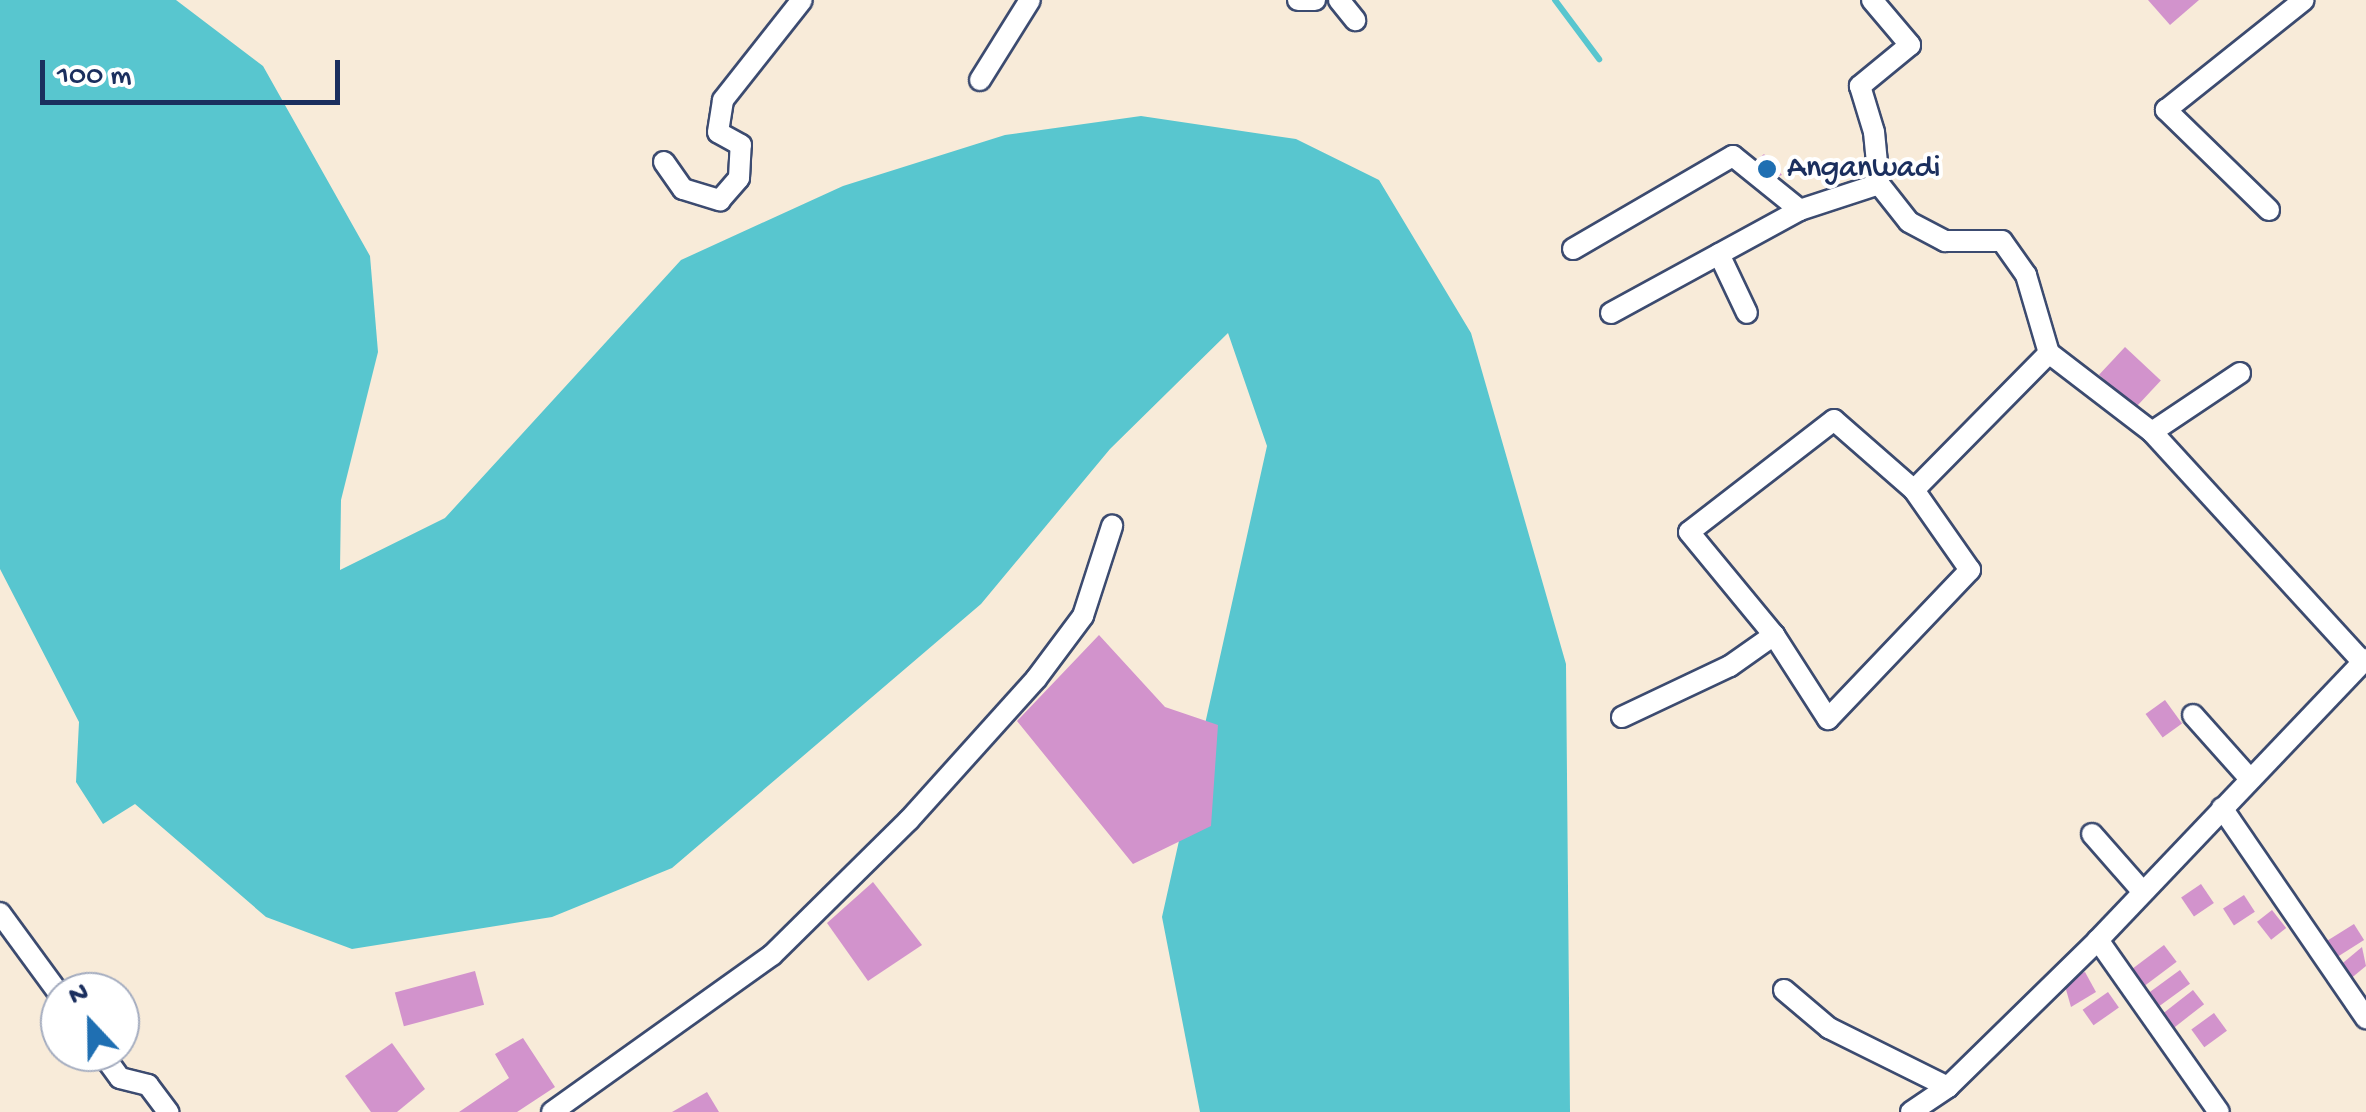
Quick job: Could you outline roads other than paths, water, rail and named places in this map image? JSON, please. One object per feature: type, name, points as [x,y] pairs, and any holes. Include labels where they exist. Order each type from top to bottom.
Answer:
[{"type":"street","points":[[664,162],[683,189],[720,200],[738,178],[742,145],[718,132],[723,100],[802,0]]},
{"type":"street","points":[[980,80],[1030,0]]},
{"type":"street","points":[[1298,0],[1315,0]]},
{"type":"street","points":[[1339,0],[1355,20]]},
{"type":"street","points":[[1872,0],[1910,44],[1860,86],[1874,132],[1879,184],[1909,222],[1945,242],[2002,241],[2026,274],[2050,353],[2152,432],[2364,660],[2098,940],[1948,1088],[1911,1112]]},
{"type":"street","points":[[2269,210],[2166,110],[2304,0]]},
{"type":"street","points":[[1573,249],[1733,156],[1800,210]]},
{"type":"street","points":[[1611,312],[1800,210],[1879,184]]},
{"type":"street","points":[[1720,254],[1747,312]]},
{"type":"street","points":[[1914,490],[2050,353]]},
{"type":"street","points":[[2152,432],[2240,374]]},
{"type":"street","points":[[1834,420],[1914,490],[1970,570],[1828,719],[1774,635],[1689,532],[1834,420]]},
{"type":"street","points":[[552,1112],[772,955],[909,820],[1036,679],[1082,616],[1112,526]]},
{"type":"street","points":[[1622,717],[1730,666],[1774,635]]},
{"type":"street","points":[[2194,715],[2250,779]]},
{"type":"street","points":[[2222,808],[2366,1018]]},
{"type":"street","points":[[2092,834],[2143,892]]},
{"type":"street","points":[[0,913],[43,972]]},
{"type":"street","points":[[2098,940],[2219,1112]]},
{"type":"street","points":[[1784,990],[1829,1028],[1948,1088]]},
{"type":"street","points":[[116,1072],[120,1078],[148,1085],[168,1112]]},
{"type":"water","points":[[0,0],[176,0],[263,66],[370,256],[378,352],[341,500],[340,570],[445,518],[681,260],[843,186],[1005,135],[1141,116],[1296,139],[1379,180],[1471,333],[1566,664],[1570,1112],[1200,1112],[1162,917],[1267,446],[1228,333],[1110,449],[981,604],[672,868],[552,917],[352,949],[266,917],[135,804],[103,824],[76,782],[79,722],[0,569]]},
{"type":"waterway","points":[[1555,0],[1599,59]]},
{"type":"place","name":"Anganwadi","points":[[1767,169]]}]
